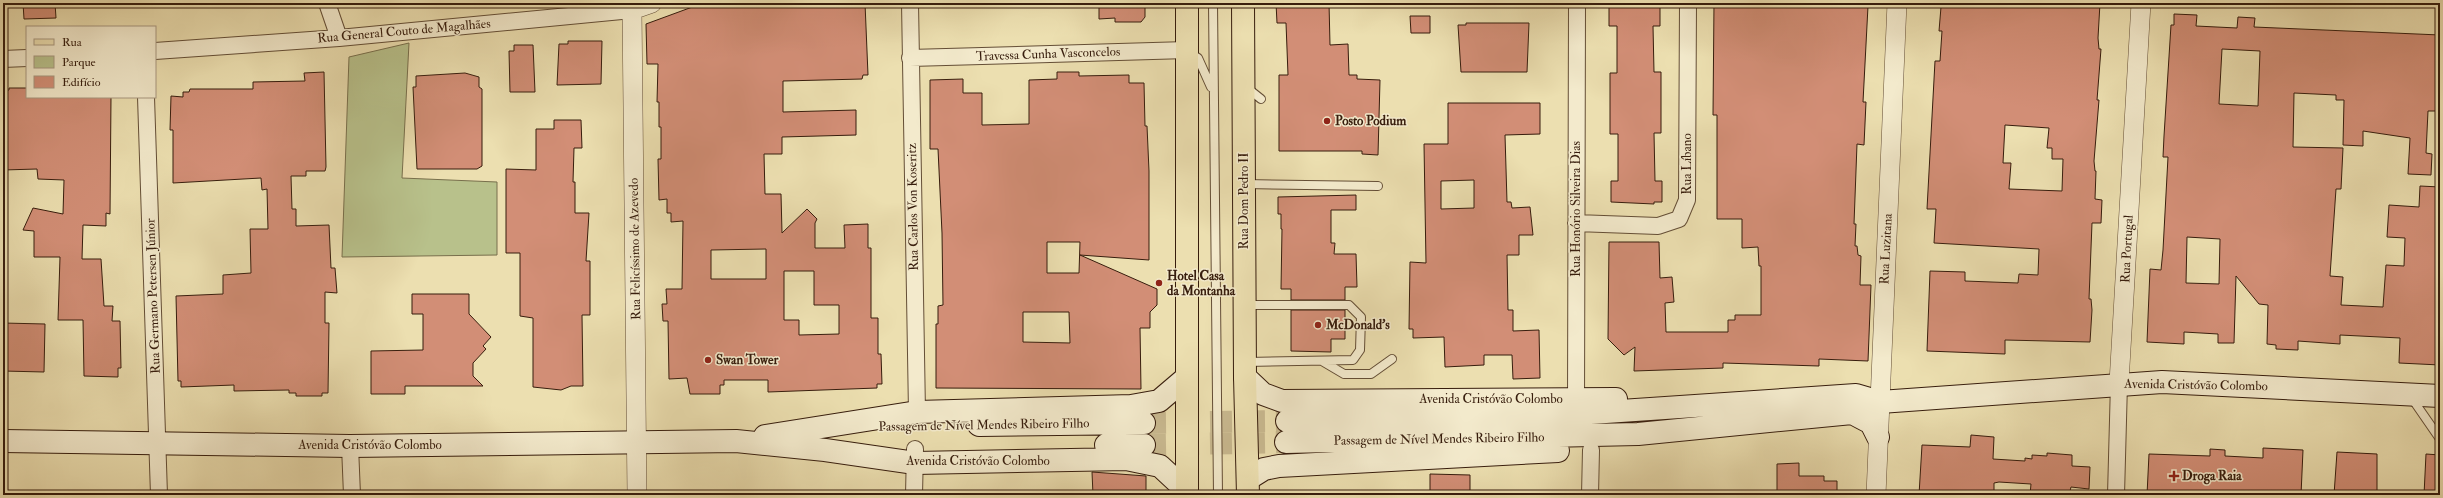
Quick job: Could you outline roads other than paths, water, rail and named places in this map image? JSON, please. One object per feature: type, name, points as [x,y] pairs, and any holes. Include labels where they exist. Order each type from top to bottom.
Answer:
[{"type":"main road","points":[[1187,3],[1187,493]]},
{"type":"main road","name":"Rua Dom Pedro II","points":[[1243,3],[1245,370],[1248,487]]},
{"type":"main road","name":"Avenida Cristóvão Colombo","points":[[1245,370],[1263,394],[1282,400],[1576,406],[1744,402],[1856,395],[1880,402]]},
{"type":"main road","name":"Avenida Cristóvão Colombo","points":[[736,441],[917,412],[1131,406],[1159,401],[1186,378]]},
{"type":"main road","name":"Avenida Cristóvão Colombo","points":[[1248,487],[1264,469],[1279,466],[1591,443],[1638,434],[1852,413],[1880,402],[2119,383],[2162,382],[2440,396]]},
{"type":"main road","name":"Passagem de Nível Mendes Ribeiro Filho","points":[[1576,406],[1286,432],[1591,443]]},
{"type":"main road","points":[[1852,413],[1871,423],[1878,437]]},
{"type":"main road","name":"Passagem de Nível Mendes Ribeiro Filho","points":[[824,427],[1144,423]]},
{"type":"main road","name":"Avenida Cristóvão Colombo","points":[[3,441],[158,442],[350,446],[736,441],[825,450]]},
{"type":"main road","name":"Passagem de Nível Mendes Ribeiro Filho","points":[[825,450],[915,456],[1144,445]]},
{"type":"main road","name":"Avenida Cristóvão Colombo","points":[[915,456],[1126,458],[1160,466],[1187,493]]},
{"type":"street","points":[[327,3],[339,38]]},
{"type":"street","name":"Rua General Couto de Magalhães","points":[[156,51],[339,38],[652,3]]},
{"type":"street","name":"Rua Carlos Von Koseritz","points":[[910,3],[917,412]]},
{"type":"street","name":"Rua Honório Silveira Dias","points":[[1576,406],[1577,3]]},
{"type":"street","name":"Rua Líbano","points":[[1576,223],[1658,226],[1679,219],[1687,200],[1688,3]]},
{"type":"street","name":"Rua Luzitana","points":[[1876,495],[1897,3]]},
{"type":"street","name":"Rua Portugal","points":[[2116,495],[2119,383],[2141,3]]},
{"type":"street","name":"Rua Felicíssimo de Azevedo","points":[[631,6],[637,495]]},
{"type":"street","name":"Travessa Cunha Vasconcelos","points":[[910,58],[1187,50]]},
{"type":"street","points":[[3,59],[26,58]]},
{"type":"street","name":"Rua Germano Petersen Júnior","points":[[146,98],[159,495]]},
{"type":"street","points":[[1590,495],[1591,443]]},
{"type":"street","points":[[350,446],[352,495]]},
{"type":"street","points":[[914,495],[915,456]]},
{"type":"lane","points":[[1213,3],[1212,90],[1218,495]]},
{"type":"lane","points":[[1187,50],[1198,58],[1212,90]]},
{"type":"lane","points":[[1243,86],[1261,99]]},
{"type":"lane","points":[[1244,184],[1378,186]]},
{"type":"lane","points":[[1245,305],[1349,305],[1360,317],[1360,350],[1353,360],[1321,361],[1245,370]]},
{"type":"lane","points":[[1321,361],[1344,374],[1371,374],[1392,360]]},
{"type":"lane","points":[[2409,394],[2440,439]]},
{"type":"tunnel","points":[[1144,423],[1287,421]]},
{"type":"tunnel","points":[[1144,445],[1286,442]]},
{"type":"place","name":"Posto Podium","points":[[1327,121]]},
{"type":"place","name":"Hotel Casa da Montanha","points":[[1159,283]]},
{"type":"place","name":"McDonald's","points":[[1318,325]]},
{"type":"place","name":"Swan Tower","points":[[708,360]]},
{"type":"place","name":"Droga Raia","points":[[2174,476]]}]
